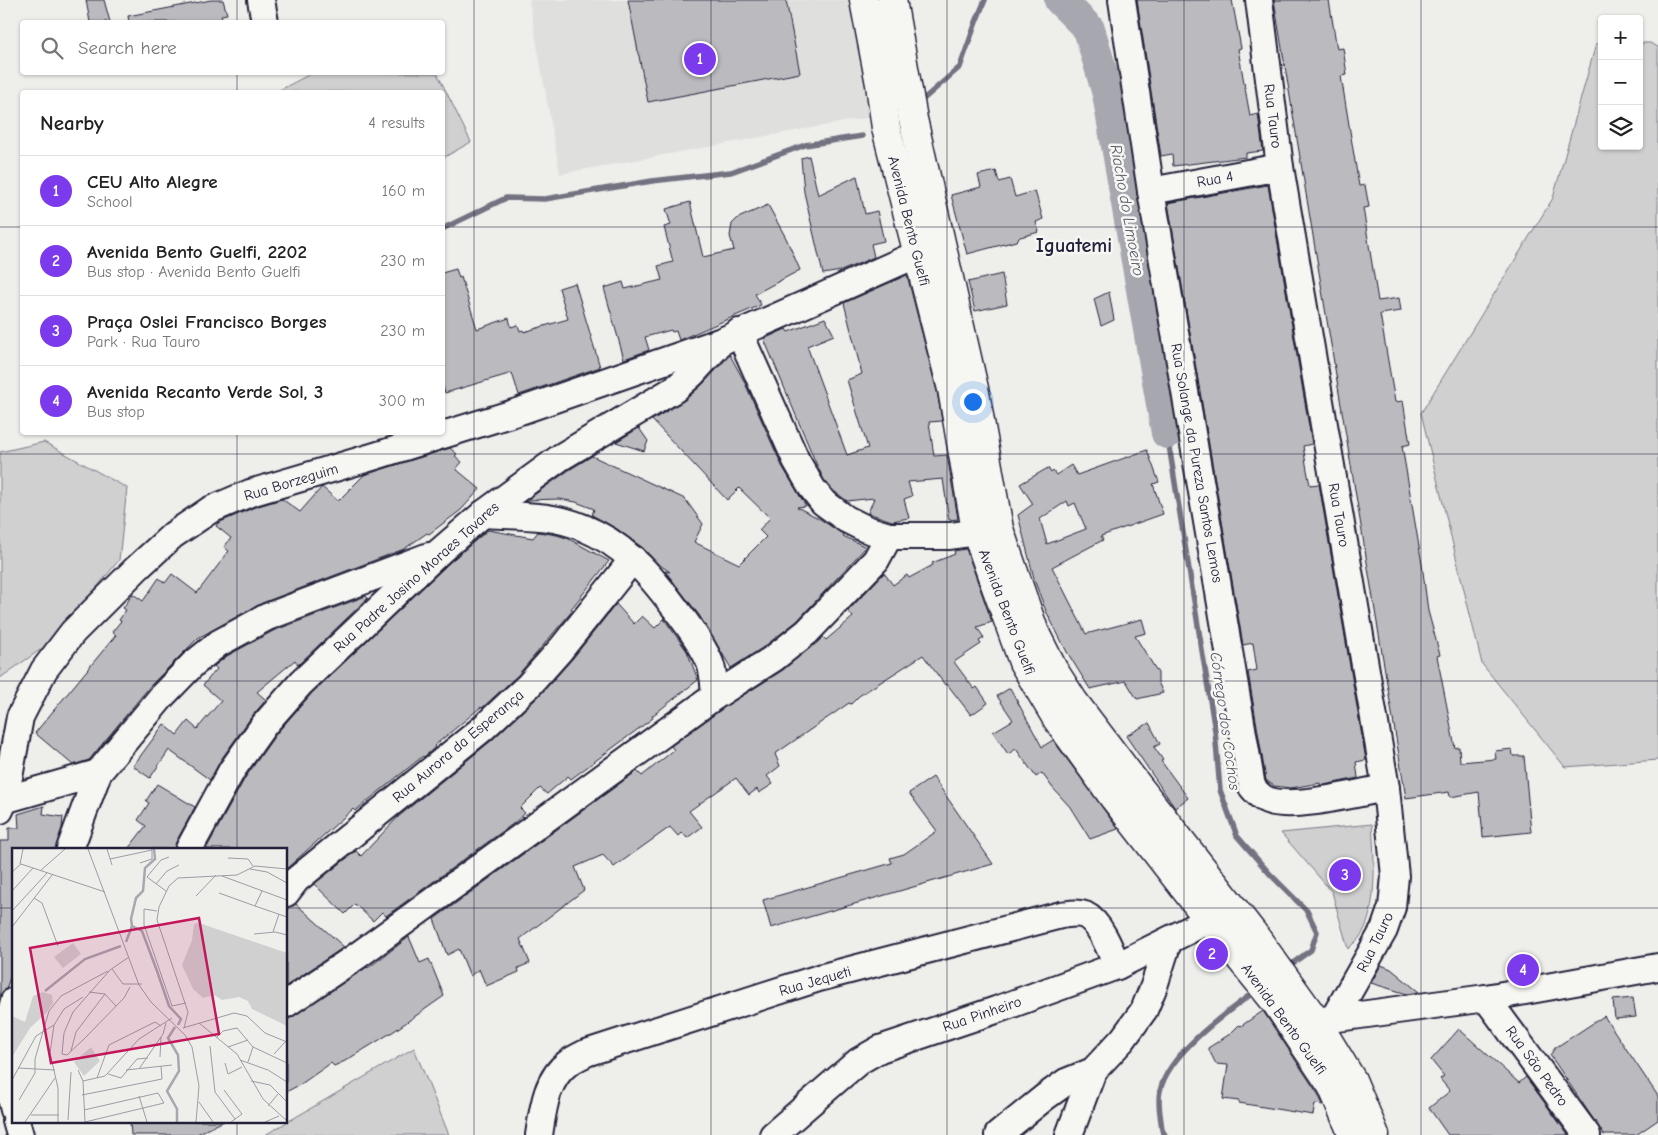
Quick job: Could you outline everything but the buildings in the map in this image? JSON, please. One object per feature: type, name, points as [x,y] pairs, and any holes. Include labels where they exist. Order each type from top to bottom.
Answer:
[{"type":"main road","name":"Avenida Bento Guelfi","points":[[864,0],[880,84],[886,128],[929,249]]},
{"type":"main road","name":"Avenida Bento Guelfi","points":[[892,0],[913,119],[929,249],[952,389],[987,530],[1023,662],[1057,719],[1114,798],[1209,920],[1242,941],[1284,995],[1315,1024],[1352,1080],[1374,1135]]},
{"type":"main road","name":"Avenida Bento Guelfi","points":[[987,530],[1053,669],[1074,702],[1130,777],[1231,904],[1242,941]]},
{"type":"main road","name":"Avenida Bento Guelfi","points":[[1315,1024],[1332,1086],[1353,1135]]},
{"type":"street","points":[[261,0],[265,20]]},
{"type":"street","name":"Rua Solange da Pureza Santos Lemos","points":[[1122,0],[1151,191],[1252,787],[1260,796],[1268,801],[1297,804],[1386,788]]},
{"type":"street","name":"Rua Tauro","points":[[1259,0],[1280,167],[1386,788],[1395,876],[1392,906],[1384,930],[1315,1024]]},
{"type":"street","name":"Rua 4","points":[[1151,191],[1280,167]]},
{"type":"street","name":"Rua Padre Josino Moraes Tavares","points":[[190,848],[232,770],[264,725],[301,683],[483,514],[562,457],[675,389],[731,337],[929,249]]},
{"type":"street","points":[[731,337],[812,488],[824,502],[846,519],[866,529],[889,536],[950,536],[987,530]]},
{"type":"street","name":"Rua Borzeguim","points":[[445,435],[520,412],[731,337]]},
{"type":"street","name":"Rua Borzeguim","points":[[2,803],[20,717],[44,670],[73,632],[173,535],[210,510],[250,492],[444,435]]},
{"type":"street","points":[[483,514],[563,521],[584,528],[599,536],[633,559],[659,588],[702,647],[710,663],[716,696]]},
{"type":"street","points":[[288,1003],[357,956],[716,696],[774,658],[807,632],[876,560],[889,536]]},
{"type":"street","points":[[70,848],[98,773],[163,695],[193,664],[219,643],[267,617],[440,552]]},
{"type":"street","name":"Rua Aurora da Esperança","points":[[288,890],[296,880],[482,729],[529,685],[561,649],[633,559]]},
{"type":"street","points":[[2,803],[98,773]]},
{"type":"street","name":"Rua Pinheiro","points":[[774,1135],[839,1078],[859,1062],[880,1049],[996,1010],[1117,966],[1209,920],[1231,904]]},
{"type":"street","name":"Rua Jequeti","points":[[539,1135],[545,1099],[554,1078],[573,1060],[586,1053],[820,978],[1061,915],[1078,913],[1086,915],[1092,920],[1102,934],[1117,966]]},
{"type":"street","points":[[1069,1135],[1093,1071],[1123,1040],[1144,1010],[1168,942]]},
{"type":"street","points":[[1315,1024],[1486,998],[1658,967]]},
{"type":"street","name":"Rua São Pedro","points":[[1486,998],[1588,1135]]},
{"type":"street","points":[[12,1009],[6,1032],[4,1055],[5,1072],[12,1102]]},
{"type":"street","points":[[998,1135],[1044,1097],[1066,1082],[1093,1071]]},
{"type":"street","points":[[16,1122],[20,1135]]},
{"type":"shaded area","points":[[529,0],[850,0],[871,117],[560,174]]},
{"type":"shaded area","points":[[1643,43],[1650,43],[1658,47],[1658,760],[1565,767],[1482,664],[1421,413],[1553,198],[1596,44],[1598,44],[1598,150],[1643,150]]},
{"type":"shaded area","points":[[308,75],[438,75],[471,142],[445,157],[445,90],[280,90]]},
{"type":"shaded area","points":[[44,442],[127,488],[119,560],[54,640],[0,678],[0,452]]},
{"type":"shaded area","points":[[1372,824],[1374,883],[1370,914],[1359,938],[1348,949],[1332,892],[1281,833]]},
{"type":"shaded area","points":[[414,1048],[449,1135],[265,1135]]},
{"type":"waterway","points":[[919,103],[960,67],[985,0]]},
{"type":"waterway","name":"Riacho do Limoeiro","points":[[1060,0],[1089,29],[1108,94],[1167,433]]},
{"type":"waterway","points":[[445,228],[506,198],[545,199],[652,181],[731,172],[805,145],[862,136]]},
{"type":"waterway","name":"Córrego dos Cochos","points":[[1167,433],[1215,731],[1220,790],[1237,836],[1270,874],[1307,911],[1317,932],[1311,950],[1286,968]]},
{"type":"waterway","points":[[1165,1135],[1162,1130],[1159,1096],[1165,1077],[1174,1062],[1200,1034],[1257,990]]},
{"type":"place","name":"CEU Alto Alegre","points":[[700,59]]},
{"type":"place","name":"Praça Oslei Francisco Borges","points":[[1345,875]]},
{"type":"place","name":"Avenida Bento Guelfi, 2202","points":[[1212,954]]},
{"type":"place","name":"Avenida Recanto Verde Sol, 3","points":[[1523,970]]},
{"type":"district","name":"Iguatemi","points":[[1074,245]]}]
